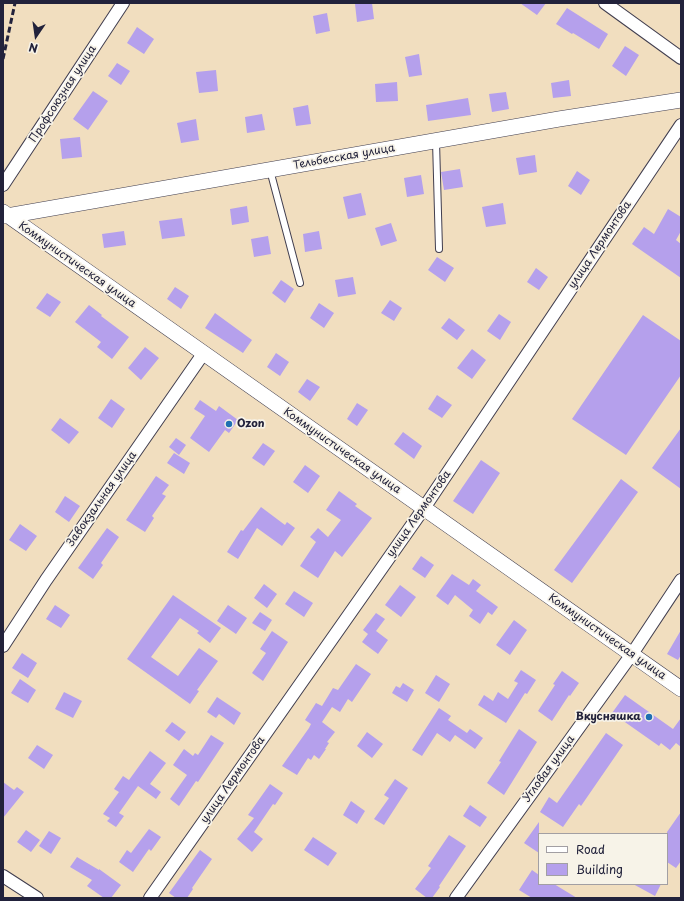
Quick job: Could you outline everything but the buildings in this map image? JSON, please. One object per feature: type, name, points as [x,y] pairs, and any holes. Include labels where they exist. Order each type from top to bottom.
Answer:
[{"type":"street","name":"Профсоюзная улица","points":[[3,185],[123,3]]},
{"type":"street","points":[[605,3],[681,58]]},
{"type":"street","name":"Тельбесская улица","points":[[5,214],[270,170],[559,119],[681,100]]},
{"type":"street","name":"улица Лермонтова","points":[[150,898],[424,508],[681,126]]},
{"type":"street","name":"Коммунистическая улица","points":[[5,214],[681,689]]},
{"type":"street","name":"Завокзальная улица","points":[[3,646],[46,580],[203,354]]},
{"type":"street","name":"Угловая улица","points":[[456,898],[632,654],[681,580]]},
{"type":"street","points":[[3,876],[38,898]]},
{"type":"lane","points":[[436,141],[439,249]]},
{"type":"lane","points":[[270,170],[300,284]]},
{"type":"railway","points":[[3,59],[15,3]]},
{"type":"place","name":"Ozon","points":[[229,424]]},
{"type":"place","name":"Вкусняшка","points":[[649,717]]}]
